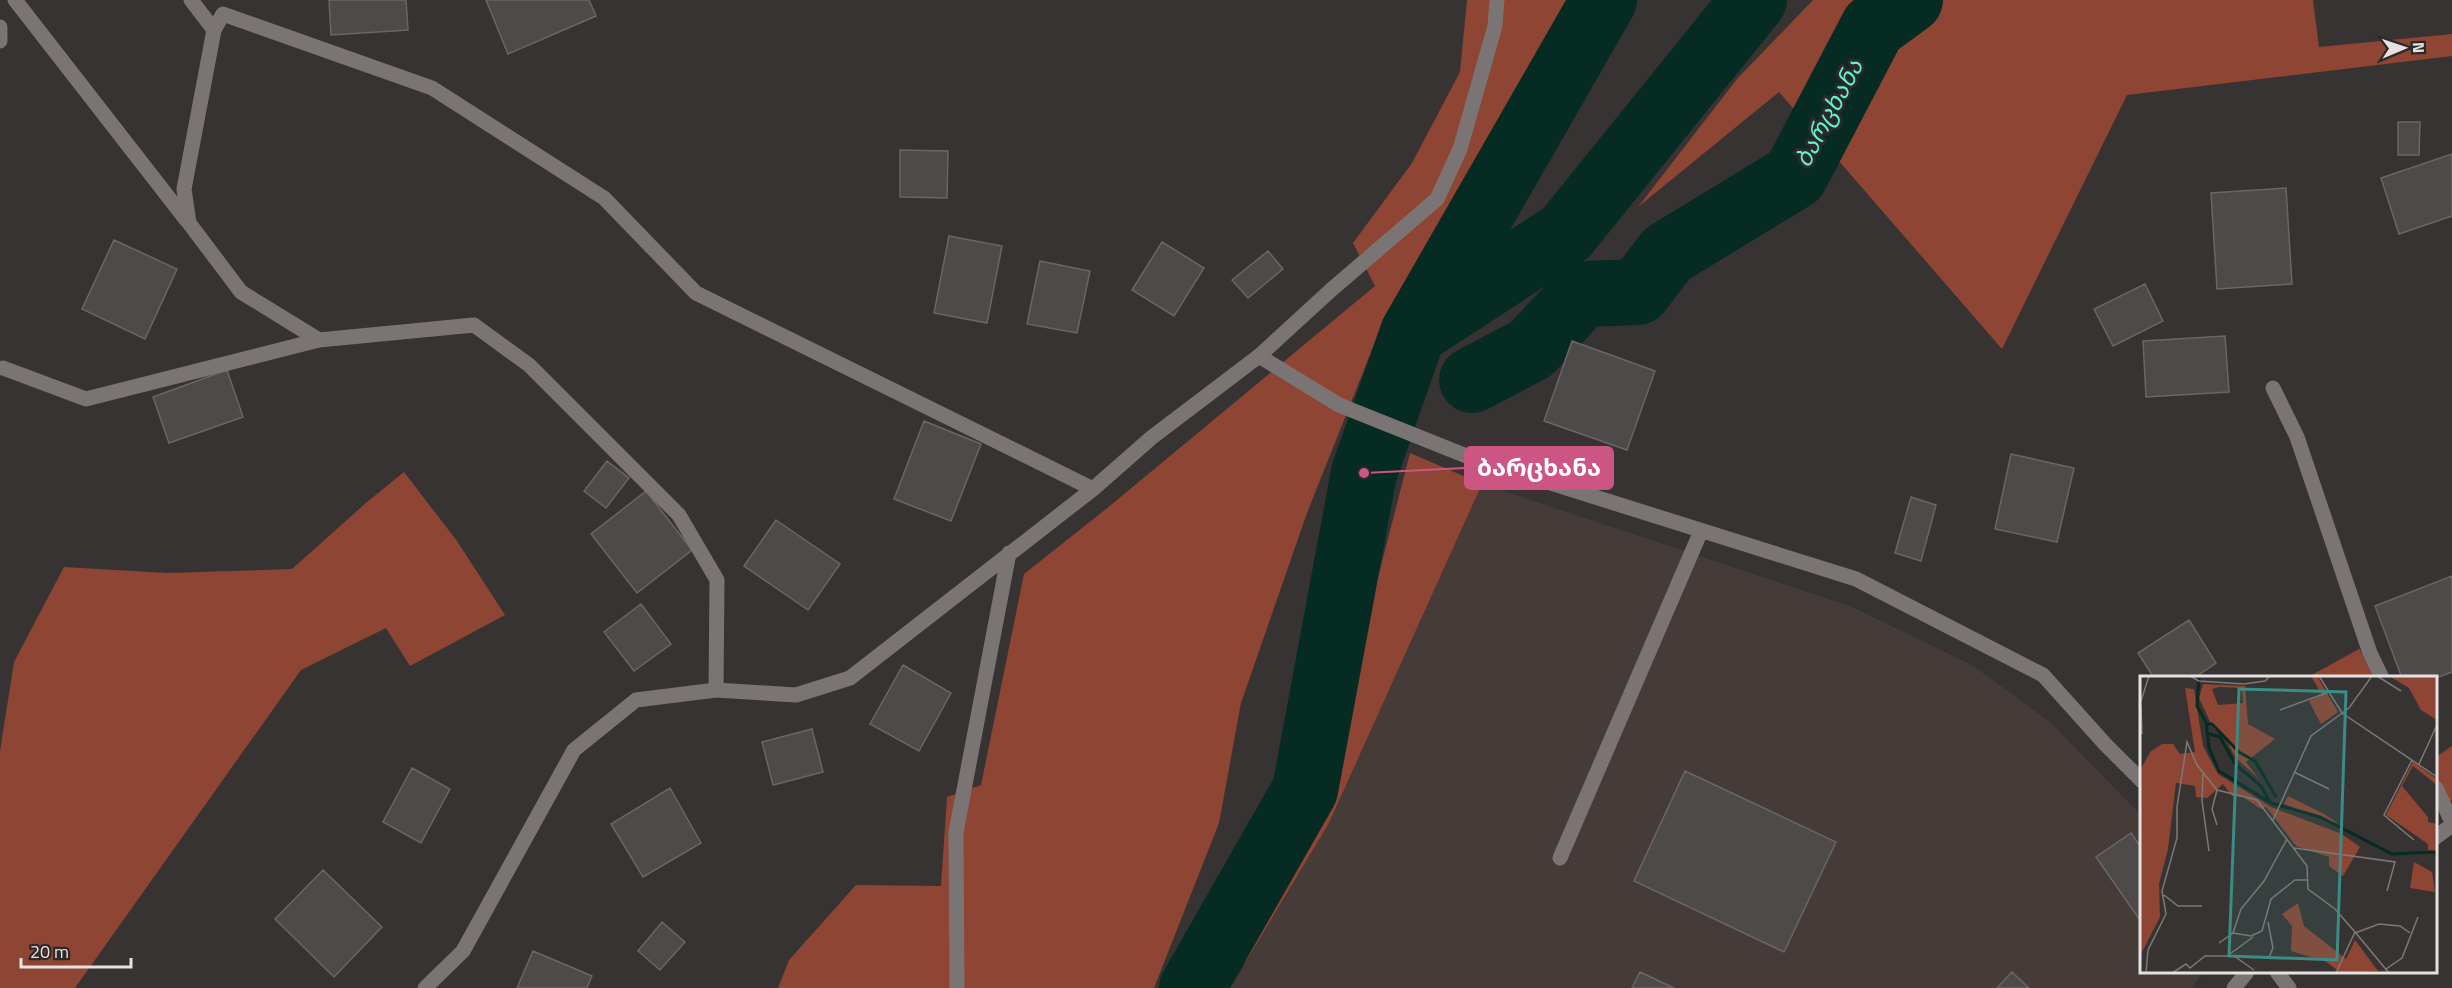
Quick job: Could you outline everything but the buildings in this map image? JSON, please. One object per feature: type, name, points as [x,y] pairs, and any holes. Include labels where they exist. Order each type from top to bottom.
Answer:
[{"type":"street","points":[[15,0],[241,292],[319,340]]},
{"type":"street","points":[[191,0],[214,30]]},
{"type":"street","points":[[425,988],[463,951],[574,750],[636,700],[716,690],[796,695],[850,678],[1093,489],[1151,438],[1259,356],[1331,290],[1437,199],[1460,149],[1495,26],[1497,0]]},
{"type":"street","points":[[189,223],[184,189],[214,30],[223,14],[432,87],[604,198],[696,293],[1093,489]]},
{"type":"street","points":[[0,27],[0,41]]},
{"type":"street","points":[[3,368],[86,399],[319,340],[474,326],[530,365],[679,515],[717,580],[716,690]]},
{"type":"street","points":[[1259,356],[1339,405],[1474,459],[1856,579],[2043,675],[2140,779]]},
{"type":"street","points":[[2273,388],[2297,437],[2370,653],[2381,676]]},
{"type":"street","points":[[1560,858],[1701,531]]},
{"type":"street","points":[[957,988],[956,832],[1009,554]]},
{"type":"street","points":[[2437,790],[2452,824],[2437,836]]},
{"type":"street","points":[[2234,988],[2246,973]]},
{"type":"street","points":[[2278,973],[2289,988]]},
{"type":"shaded area","points":[[1467,0],[1586,0],[1516,126],[1431,239],[1379,332],[1307,513],[1241,703],[1219,823],[1154,988],[778,988],[789,960],[856,885],[941,886],[947,797],[981,785],[1024,574],[1375,286],[1353,243],[1412,163],[1460,72]]},
{"type":"shaded area","points":[[1813,0],[2313,0],[2319,47],[2452,34],[2452,56],[2127,95],[2002,349],[1779,92],[1638,207],[1737,79]]},
{"type":"shaded area","points":[[1410,453],[1482,484],[1329,823],[1244,965],[1325,784]]},
{"type":"shaded area","points":[[404,472],[457,541],[505,615],[410,666],[386,628],[301,670],[75,988],[0,988],[0,751],[14,662],[64,567],[167,573],[292,569]]},
{"type":"shaded area","points":[[1482,484],[1850,606],[1972,665],[2051,723],[2140,814],[2140,973],[2202,973],[2192,988],[1231,988],[1329,823]]},
{"type":"shaded area","points":[[2359,649],[2373,676],[2310,676]]},
{"type":"shaded area","points":[[2452,746],[2452,800],[2437,810],[2437,756]]},
{"type":"waterway","name":"ბარცხანა","points":[[1192,988],[1305,790],[1364,473],[1413,333],[1604,0]]},
{"type":"waterway","name":"ბარცხანა","points":[[1421,328],[1566,233],[1754,0]]},
{"type":"waterway","name":"ბარცხანა","points":[[1472,380],[1531,349],[1583,294],[1638,292],[1667,254],[1795,176],[1873,27],[1910,0]]},
{"type":"place","name":"ბარცხანა","points":[[1364,473]]}]
